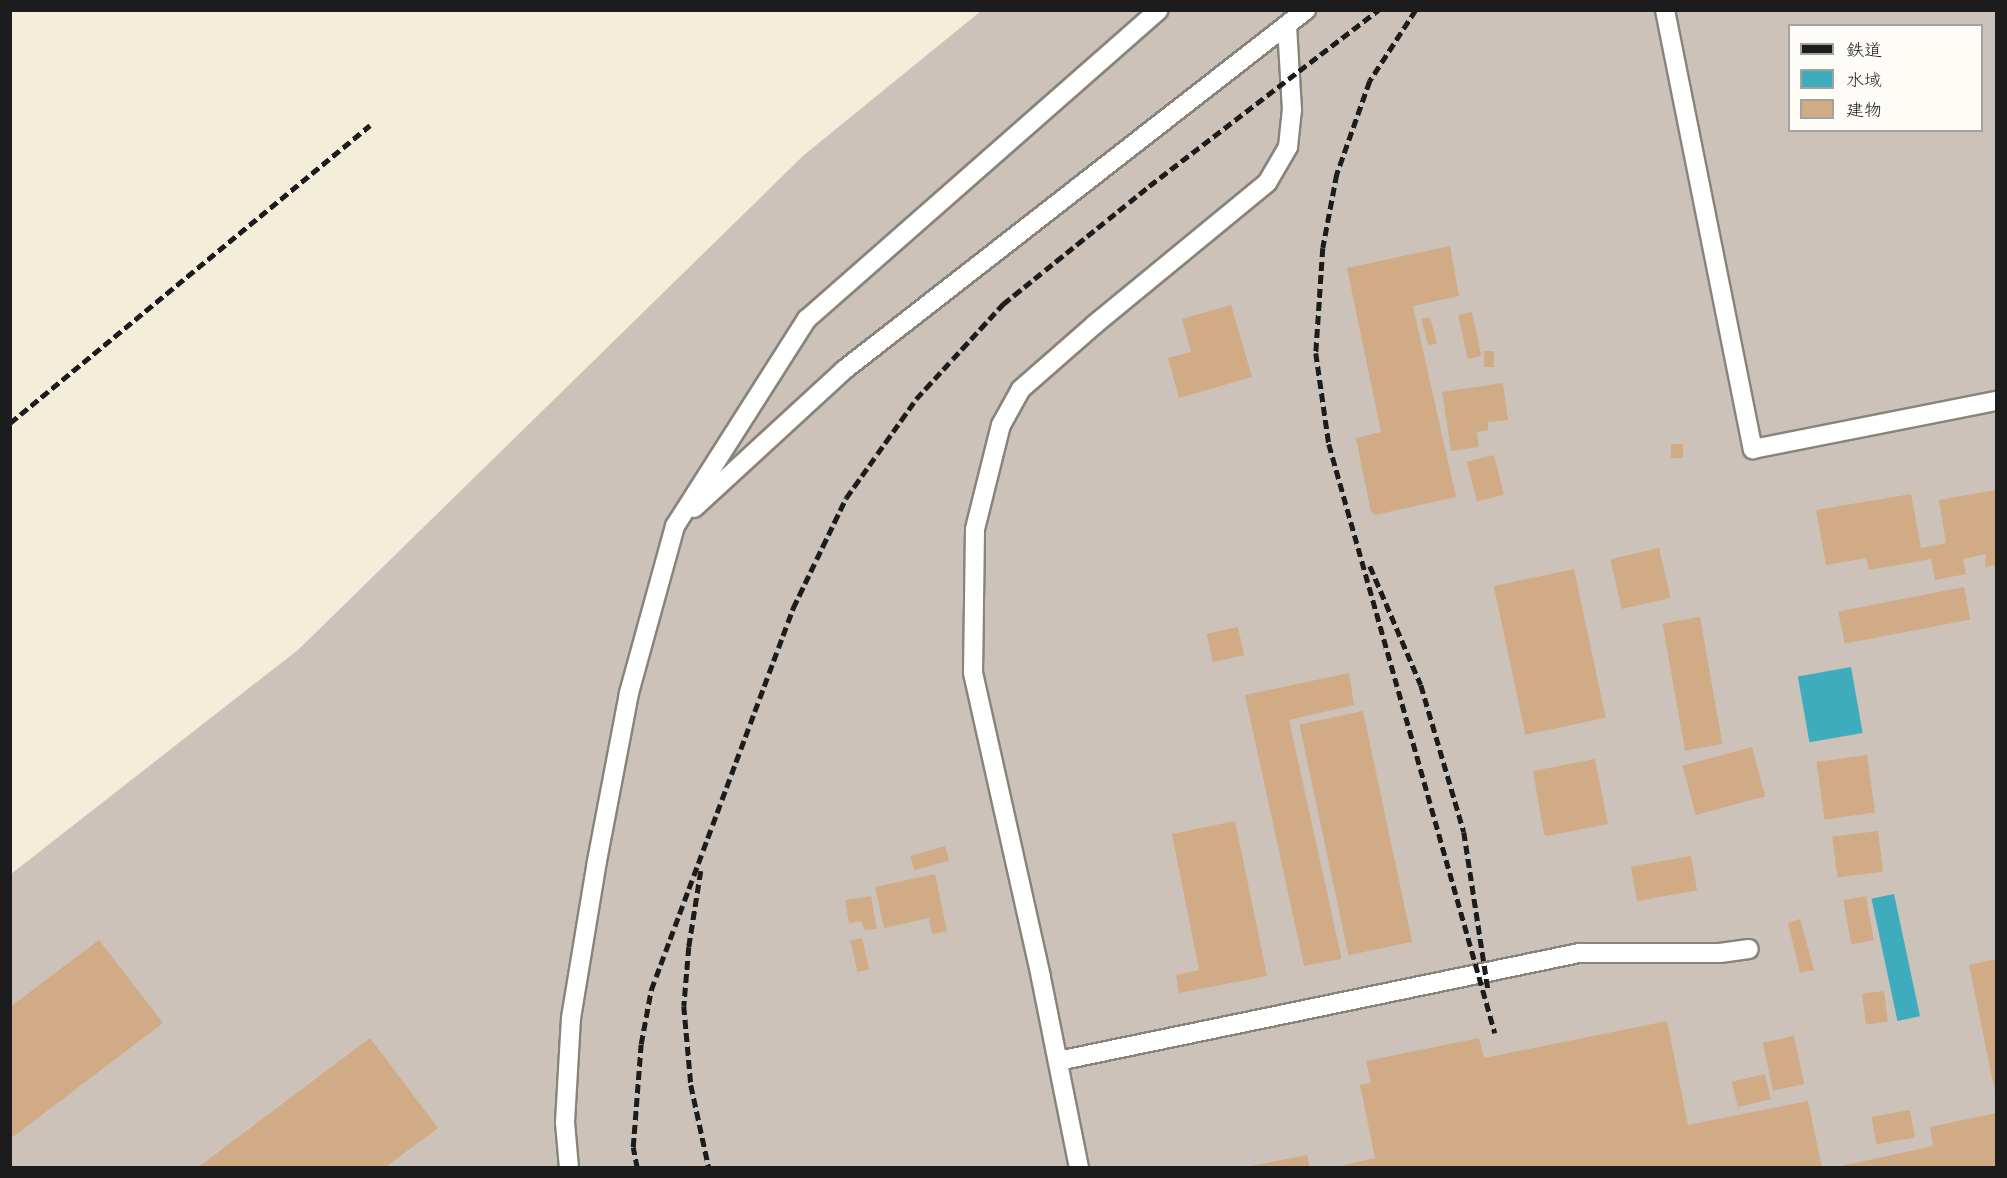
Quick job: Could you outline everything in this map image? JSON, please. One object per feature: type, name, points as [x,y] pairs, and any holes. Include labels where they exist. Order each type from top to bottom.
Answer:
[{"type":"lane","points":[[569,1167],[566,1122],[572,1018],[594,883],[629,693],[675,526],[807,319],[1159,10]]},
{"type":"lane","points":[[675,526],[844,370],[1306,10]]},
{"type":"lane","points":[[1665,10],[1753,449],[1996,401]]},
{"type":"lane","points":[[1079,1167],[973,673],[975,529],[1001,425],[1021,389],[1094,325],[1267,183],[1288,147],[1292,110],[1287,26]]},
{"type":"lane","points":[[1058,1061],[1579,953],[1720,953],[1749,950]]},
{"type":"shaded area","points":[[981,11],[1996,11],[1996,1167],[11,1168],[11,874],[299,649],[804,155]]},
{"type":"water","points":[[1851,667],[1863,733],[1809,742],[1798,676]]},
{"type":"water","points":[[1894,894],[1920,1016],[1897,1021],[1872,899]]},
{"type":"building","points":[[1450,246],[1459,296],[1413,306],[1456,497],[1375,515],[1371,512],[1356,438],[1381,432],[1347,268]]},
{"type":"building","points":[[1231,305],[1252,377],[1179,398],[1168,358],[1191,352],[1182,319]]},
{"type":"building","points":[[1472,312],[1481,356],[1468,359],[1458,315]]},
{"type":"building","points":[[1430,317],[1437,343],[1428,345],[1421,319]]},
{"type":"building","points":[[1484,351],[1494,351],[1494,367],[1484,367]]},
{"type":"building","points":[[1503,383],[1508,420],[1488,422],[1488,430],[1477,432],[1479,447],[1451,451],[1442,392]]},
{"type":"building","points":[[1671,444],[1683,444],[1683,458],[1671,458]]},
{"type":"building","points":[[1494,455],[1504,495],[1477,502],[1467,462]]},
{"type":"building","points":[[1996,490],[1996,565],[1985,567],[1986,554],[1963,559],[1966,574],[1935,580],[1931,559],[1869,570],[1866,558],[1826,565],[1816,510],[1911,494],[1921,548],[1946,543],[1939,500]]},
{"type":"building","points":[[1659,548],[1670,598],[1622,609],[1610,559]]},
{"type":"building","points":[[1574,569],[1606,718],[1525,735],[1494,586]]},
{"type":"building","points":[[1964,587],[1970,619],[1845,644],[1838,611]]},
{"type":"building","points":[[1700,617],[1722,744],[1685,751],[1663,624]]},
{"type":"building","points":[[1238,627],[1244,655],[1213,662],[1207,634]]},
{"type":"building","points":[[1349,673],[1354,705],[1289,720],[1341,956],[1341,959],[1304,966],[1245,695]]},
{"type":"building","points":[[1363,711],[1412,942],[1348,955],[1299,725]]},
{"type":"building","points":[[1752,747],[1765,796],[1696,815],[1682,766]]},
{"type":"building","points":[[1867,755],[1875,812],[1825,820],[1816,762]]},
{"type":"building","points":[[1595,759],[1608,824],[1547,836],[1544,834],[1533,771]]},
{"type":"building","points":[[1235,821],[1267,976],[1179,993],[1176,975],[1199,970],[1172,834]]},
{"type":"building","points":[[1878,831],[1883,872],[1837,877],[1832,837]]},
{"type":"building","points":[[945,846],[949,860],[915,870],[910,856]]},
{"type":"building","points":[[1691,856],[1697,890],[1637,901],[1631,867]]},
{"type":"building","points":[[935,874],[947,931],[932,934],[929,918],[884,928],[875,887]]},
{"type":"building","points":[[871,896],[877,929],[865,930],[861,921],[849,923],[845,900]]},
{"type":"building","points":[[1866,896],[1874,940],[1851,944],[1843,900]]},
{"type":"building","points":[[1800,919],[1814,970],[1800,973],[1788,923]]},
{"type":"building","points":[[862,938],[869,969],[858,972],[850,941]]},
{"type":"building","points":[[99,940],[163,1023],[10,1139],[10,1007]]},
{"type":"building","points":[[1996,959],[1996,1092],[1995,1092],[1969,965]]},
{"type":"building","points":[[1884,991],[1888,1022],[1866,1024],[1862,994]]},
{"type":"building","points":[[1667,1021],[1688,1125],[1808,1101],[1822,1168],[1332,1168],[1375,1158],[1360,1085],[1371,1083],[1366,1061],[1479,1038],[1484,1058]]},
{"type":"building","points":[[1794,1036],[1804,1084],[1773,1091],[1763,1043]]},
{"type":"building","points":[[370,1038],[438,1128],[384,1168],[197,1168]]},
{"type":"building","points":[[1765,1074],[1771,1099],[1738,1107],[1732,1082]]},
{"type":"building","points":[[1910,1110],[1915,1138],[1876,1144],[1872,1117]]},
{"type":"building","points":[[1996,1113],[1996,1168],[1832,1168],[1933,1146],[1930,1127]]},
{"type":"building","points":[[1307,1155],[1310,1168],[1251,1168],[1251,1166]]},
{"type":"railway","points":[[637,1168],[633,1147],[641,1044],[651,990],[793,608],[846,498],[916,399],[1003,304],[1149,186],[1378,10]]},
{"type":"railway","points":[[1416,10],[1370,81],[1337,174],[1323,248],[1316,353],[1329,444],[1495,1033]]},
{"type":"railway","points":[[10,423],[370,125]]},
{"type":"railway","points":[[1370,566],[1421,685],[1464,832],[1488,989]]},
{"type":"railway","points":[[701,871],[689,947],[684,1006],[691,1085],[709,1168]]}]
